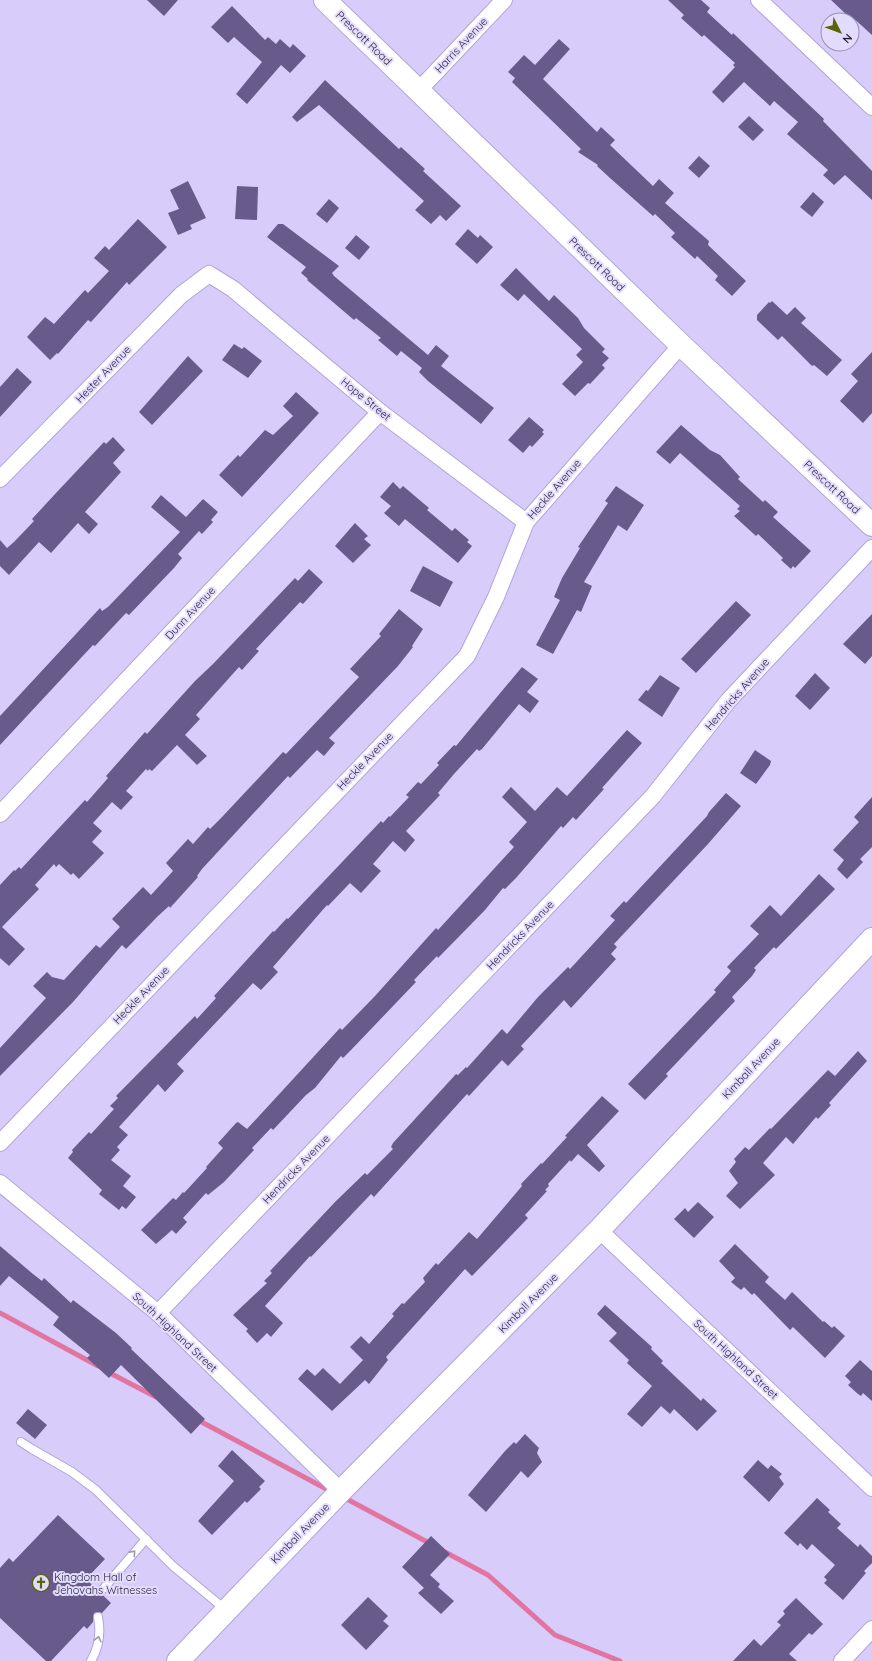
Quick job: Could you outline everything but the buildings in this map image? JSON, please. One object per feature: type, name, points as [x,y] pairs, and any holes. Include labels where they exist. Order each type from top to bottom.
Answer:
[{"type":"main road","name":"Prescott Road","points":[[325,0],[682,345],[872,525]]},
{"type":"main road","name":"Kimball Avenue","points":[[178,1661],[341,1491],[599,1230],[870,946]]},
{"type":"street","name":"Harris Avenue","points":[[418,91],[504,0]]},
{"type":"street","points":[[759,0],[872,107]]},
{"type":"street","name":"Hope Street","points":[[209,274],[233,289],[380,412],[526,522]]},
{"type":"street","name":"Hester Avenue","points":[[0,479],[181,295],[209,274]]},
{"type":"street","name":"Heckle Avenue","points":[[0,1143],[466,656],[496,597],[526,522],[682,345]]},
{"type":"street","name":"Dunn Avenue","points":[[0,814],[380,412]]},
{"type":"street","name":"Hendricks Avenue","points":[[158,1313],[652,796],[728,701],[872,548]]},
{"type":"street","name":"South Highland Street","points":[[0,1183],[158,1313],[341,1491]]},
{"type":"street","name":"South Highland Street","points":[[599,1230],[872,1488]]},
{"type":"street","points":[[842,1661],[872,1629]]},
{"type":"lane","points":[[21,1442],[32,1450],[72,1472],[96,1490],[173,1566],[226,1611]]},
{"type":"lane","points":[[103,1589],[146,1539]]},
{"type":"lane","points":[[91,1661],[95,1655],[101,1631],[98,1617]]},
{"type":"waterway","points":[[0,1313],[98,1366]]},
{"type":"waterway","points":[[108,1372],[156,1397]]},
{"type":"waterway","points":[[196,1419],[332,1492]]},
{"type":"waterway","points":[[343,1497],[431,1544]]},
{"type":"waterway","points":[[445,1552],[488,1575],[555,1635],[620,1661]]},
{"type":"place","name":"Kingdom Hall of Jehovahs Witnesses","points":[[41,1583]]}]
